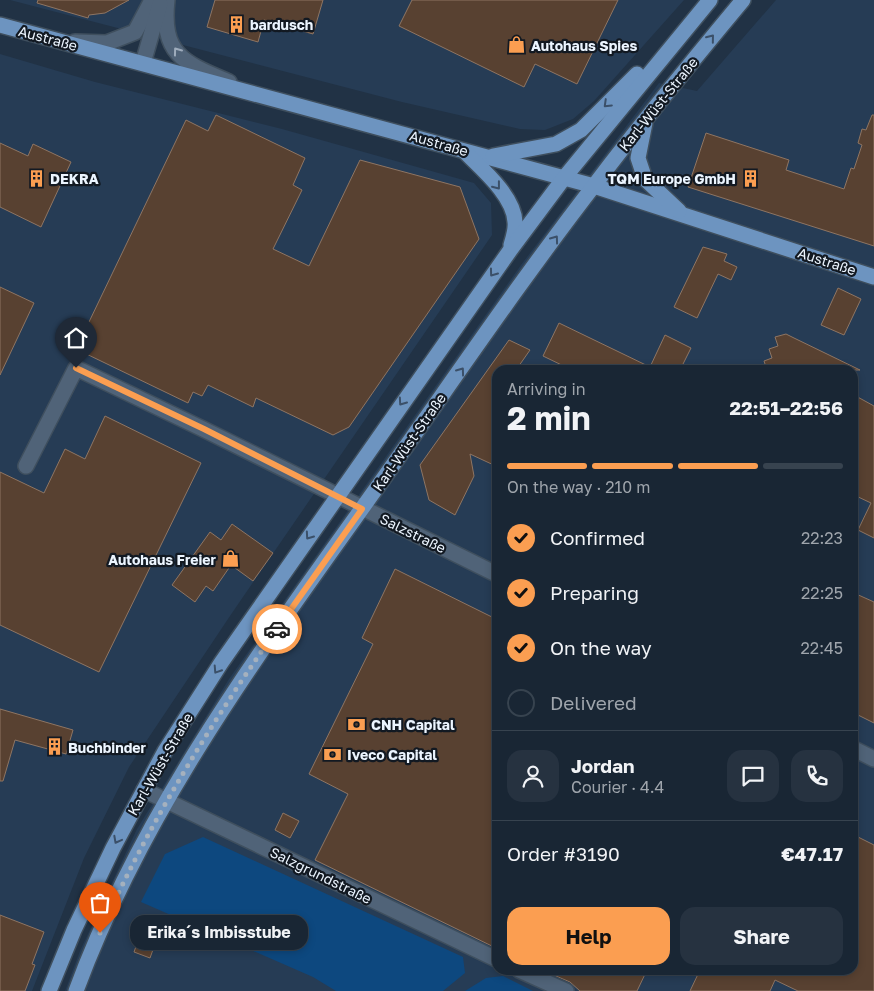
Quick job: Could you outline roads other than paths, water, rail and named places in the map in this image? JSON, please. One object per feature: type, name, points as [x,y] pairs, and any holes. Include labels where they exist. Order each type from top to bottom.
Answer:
[{"type":"main road","name":"Karl-Wüst-Straße","points":[[49,991],[92,890],[164,751],[221,664],[336,496],[511,249],[564,178],[710,0]]},
{"type":"main road","name":"Karl-Wüst-Straße","points":[[76,991],[112,906],[168,801],[247,672],[594,186],[743,0]]},
{"type":"main road","points":[[487,157],[556,144],[581,130],[692,21]]},
{"type":"main road","name":"Austraße","points":[[0,25],[594,186],[874,276]]},
{"type":"main road","points":[[646,119],[638,158],[645,179],[682,213]]},
{"type":"main road","points":[[464,150],[499,186],[512,210],[516,222],[511,249]]},
{"type":"street","points":[[61,42],[107,43],[125,38],[135,32],[152,0]]},
{"type":"street","points":[[143,63],[161,0]]},
{"type":"street","points":[[167,0],[166,33],[176,52],[193,67],[249,91]]},
{"type":"street","name":"Salzstraße","points":[[26,466],[76,368],[204,429],[492,572]]},
{"type":"street","points":[[858,751],[874,759]]},
{"type":"street","name":"Salzgrundstraße","points":[[144,790],[492,957]]},
{"type":"street","points":[[530,975],[566,991]]},
{"type":"place","name":"bardusch","points":[[236,24]]},
{"type":"place","name":"Autohaus Spies","points":[[517,45]]},
{"type":"place","name":"DEKRA","points":[[36,178]]},
{"type":"place","name":"TQM Europe GmbH","points":[[750,178]]},
{"type":"place","name":"Autohaus Freier","points":[[230,559]]},
{"type":"place","name":"CNH Capital","points":[[357,724]]},
{"type":"place","name":"Buchbinder","points":[[54,747]]},
{"type":"place","name":"Iveco Capital","points":[[333,754]]},
{"type":"place","name":"Erika´s Imbisstube","points":[[100,933]]}]
